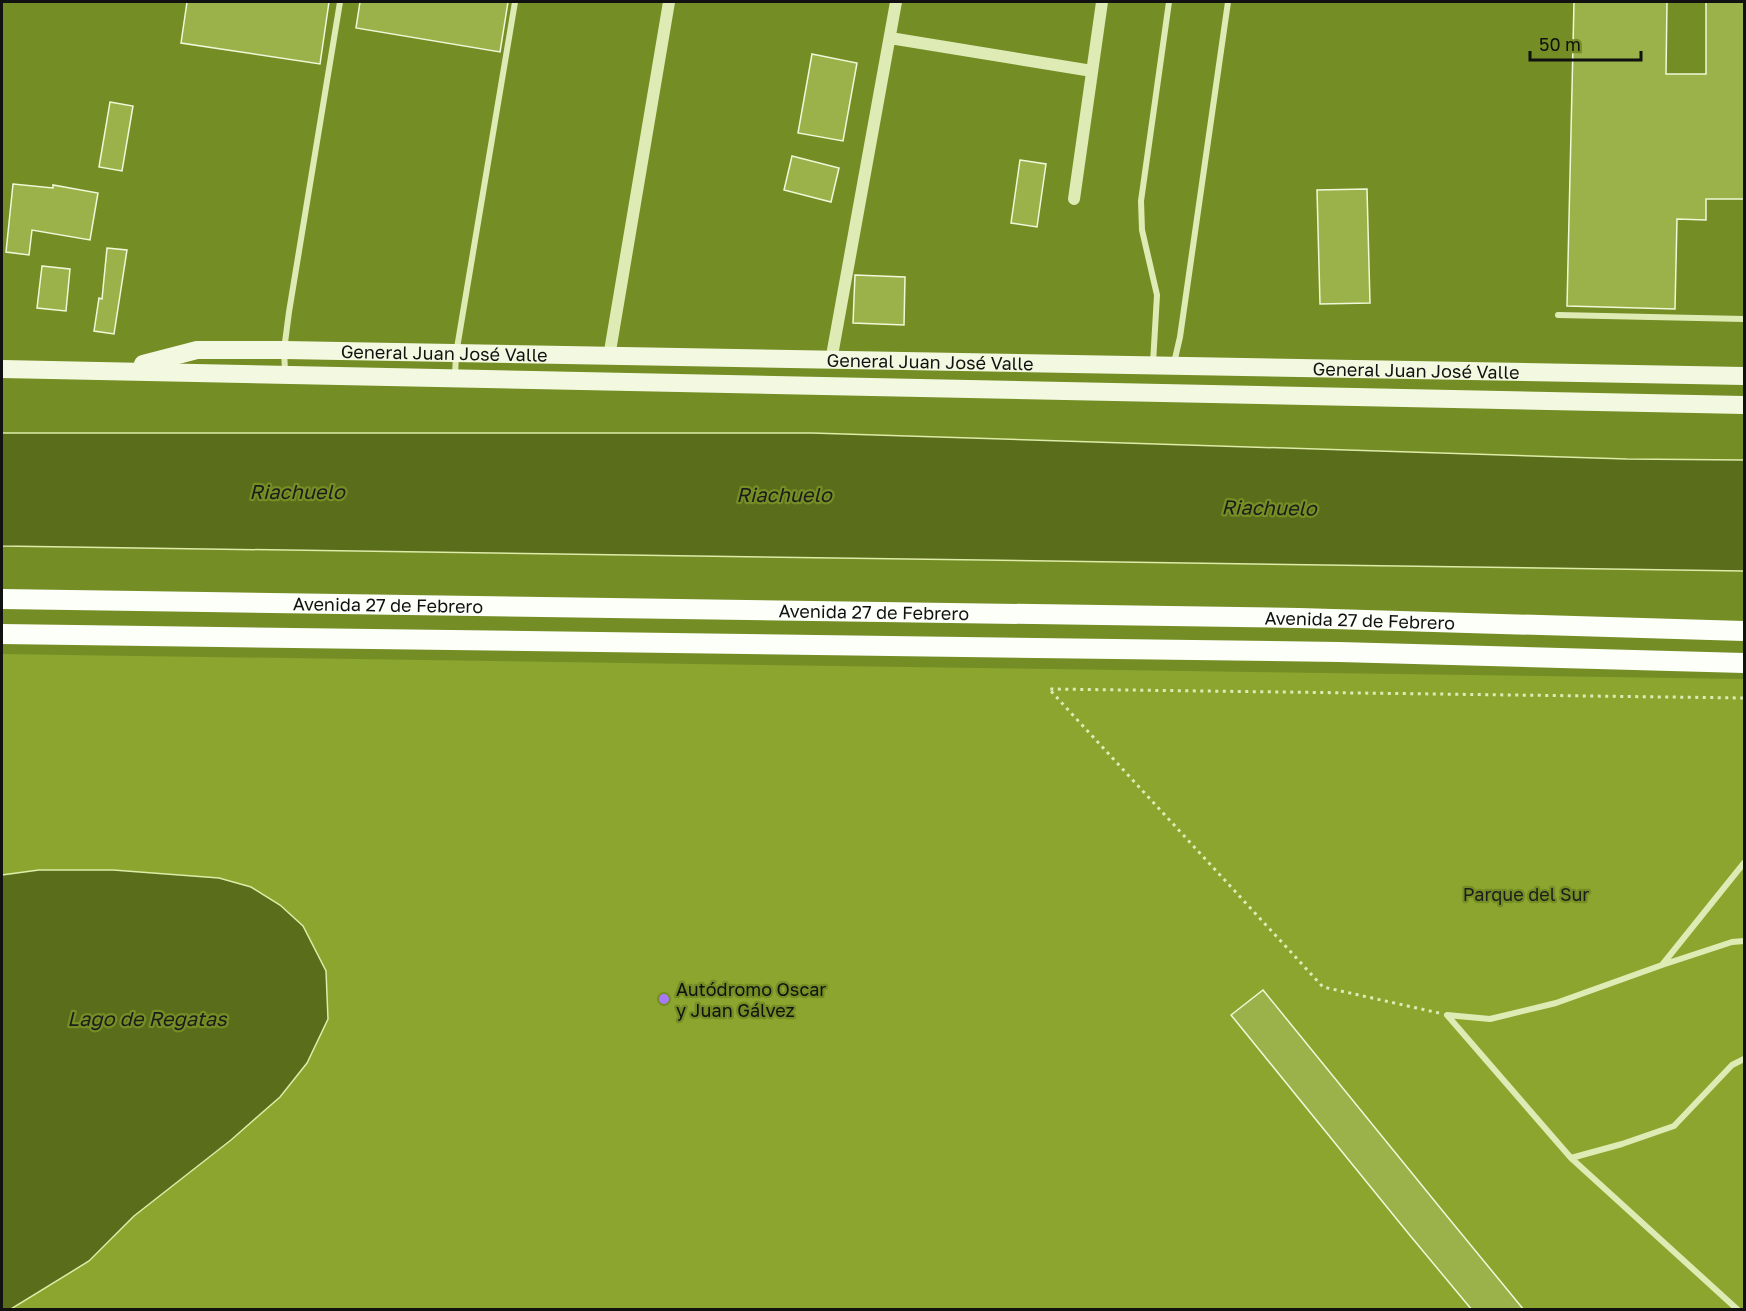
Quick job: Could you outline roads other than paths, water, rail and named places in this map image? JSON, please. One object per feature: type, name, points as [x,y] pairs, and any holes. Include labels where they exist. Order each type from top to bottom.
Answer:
[{"type":"main road","name":"General Juan José Valle","points":[[119,370],[197,350],[284,350],[1744,376]]},
{"type":"main road","name":"General Juan José Valle","points":[[2,369],[455,376],[1744,405]]},
{"type":"main road","name":"Avenida 27 de Febrero","points":[[2,599],[1311,618],[1744,630]]},
{"type":"main road","name":"Avenida 27 de Febrero","points":[[2,634],[1339,652],[1744,663]]},
{"type":"street","points":[[609,357],[669,2]]},
{"type":"street","points":[[831,361],[896,2]]},
{"type":"street","points":[[1074,199],[1102,2]]},
{"type":"street","points":[[890,38],[1092,71]]},
{"type":"lane","points":[[285,373],[284,350],[340,2]]},
{"type":"lane","points":[[455,376],[456,354],[515,2]]},
{"type":"lane","points":[[1153,366],[1157,295],[1142,230],[1141,201],[1169,2]]},
{"type":"lane","points":[[1173,366],[1182,326],[1228,2]]},
{"type":"lane","points":[[1558,315],[1744,319]]},
{"type":"lane","points":[[1662,965],[1744,863]]},
{"type":"lane","points":[[1738,1310],[1571,1158],[1447,1015],[1490,1019],[1556,1004],[1662,965],[1732,942],[1744,941]]},
{"type":"lane","points":[[1571,1158],[1623,1144],[1674,1125],[1732,1065],[1744,1059]]},
{"type":"water","name":"Riachuelo","points":[[2,433],[812,433],[1627,459],[1744,460],[1744,571],[2,546]]},
{"type":"water","name":"Lago de Regatas","points":[[39,870],[113,870],[219,878],[251,887],[280,905],[303,926],[326,971],[328,1019],[307,1063],[280,1097],[231,1140],[134,1216],[89,1261],[11,1309],[2,1309],[2,875]]},
{"type":"place","name":"Autódromo Oscar y Juan Gálvez","points":[[664,999]]},
{"type":"park label","name":"Parque del Sur","points":[[1526,894]]}]
